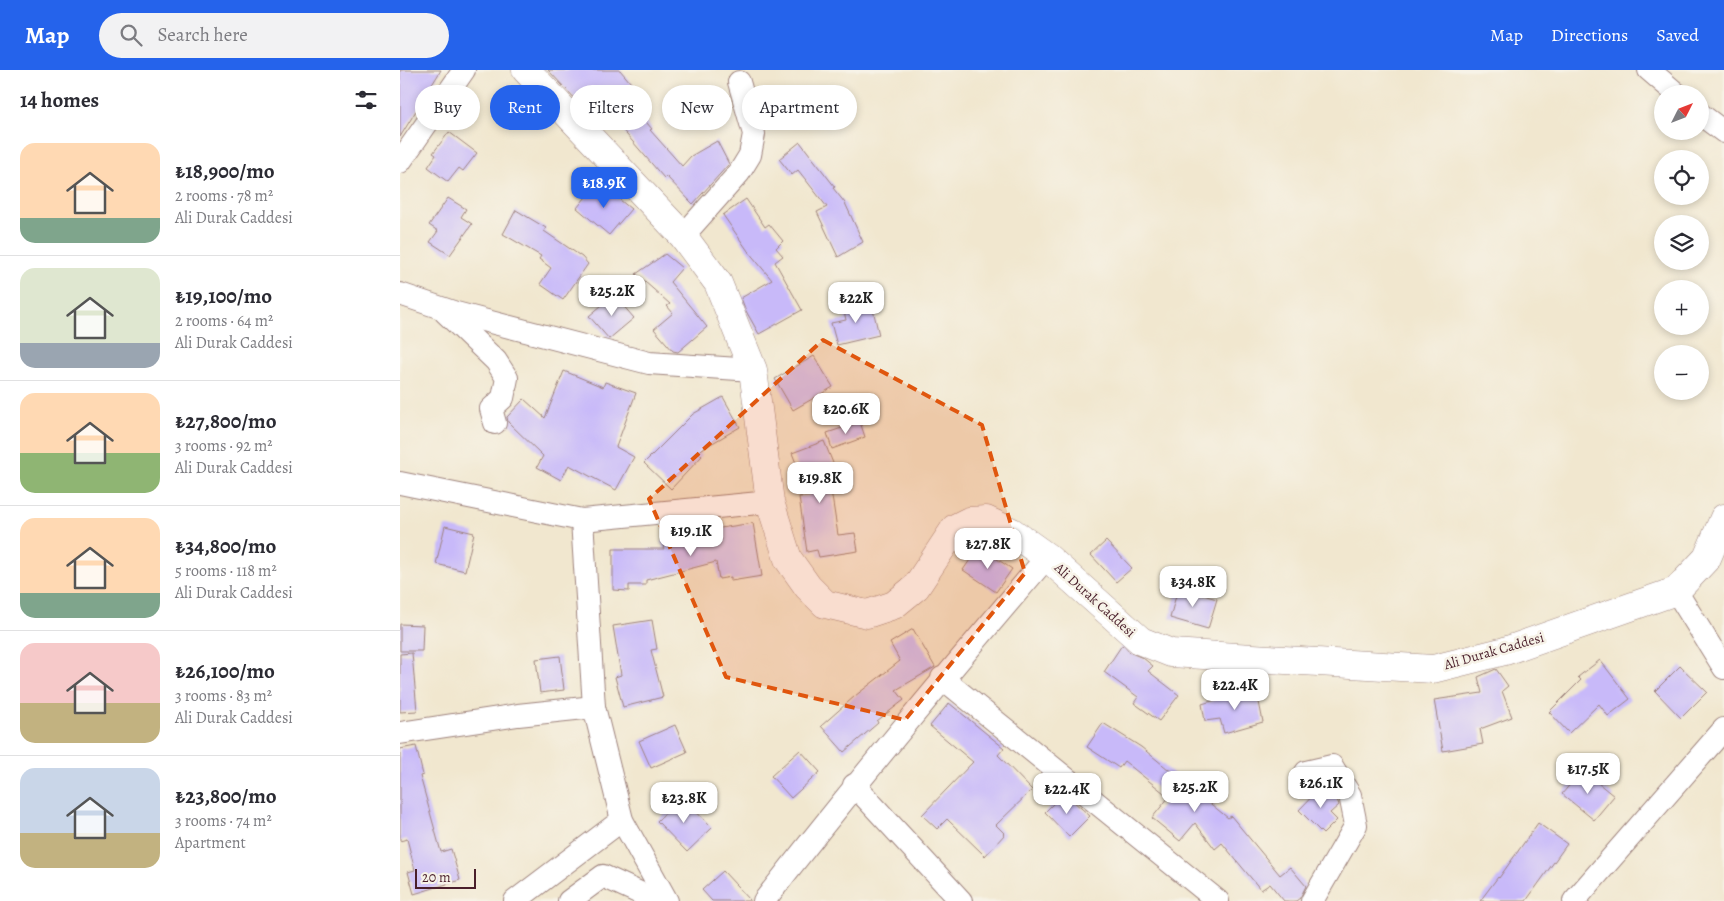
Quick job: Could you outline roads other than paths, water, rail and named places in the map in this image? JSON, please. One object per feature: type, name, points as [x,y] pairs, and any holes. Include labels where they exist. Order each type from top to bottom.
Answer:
[{"type":"main road","name":"Ali Durak Caddesi","points":[[526,70],[683,236],[718,283],[753,370],[770,502],[788,559],[808,587],[825,604],[867,614],[894,605],[916,587],[955,528],[969,521],[986,520],[1012,532],[1047,557],[1141,642],[1171,653],[1433,669],[1505,651],[1676,591],[1706,558],[1724,518]]},
{"type":"street","points":[[400,162],[464,70]]},
{"type":"street","points":[[1650,70],[1667,85]]},
{"type":"street","points":[[683,236],[739,173],[750,155],[754,134],[739,82]]},
{"type":"street","points":[[1709,121],[1724,132]]},
{"type":"street","points":[[400,294],[440,308],[649,363],[753,370]]},
{"type":"street","points":[[440,308],[496,362],[507,378],[503,398],[491,409],[495,422]]},
{"type":"street","points":[[400,483],[582,520],[770,502]]},
{"type":"street","points":[[582,520],[594,707],[622,820],[667,901]]},
{"type":"street","points":[[764,901],[854,785],[942,678],[1047,557]]},
{"type":"street","points":[[1676,591],[1724,668]]},
{"type":"street","points":[[942,678],[1218,901]]},
{"type":"street","points":[[400,733],[518,715],[594,707]]},
{"type":"street","points":[[1574,901],[1724,729]]},
{"type":"street","points":[[1306,772],[1332,766],[1350,795],[1356,825],[1312,901]]},
{"type":"street","points":[[854,785],[962,901]]},
{"type":"street","points":[[515,901],[622,820]]},
{"type":"street","points":[[569,901],[603,876],[657,901]]}]
